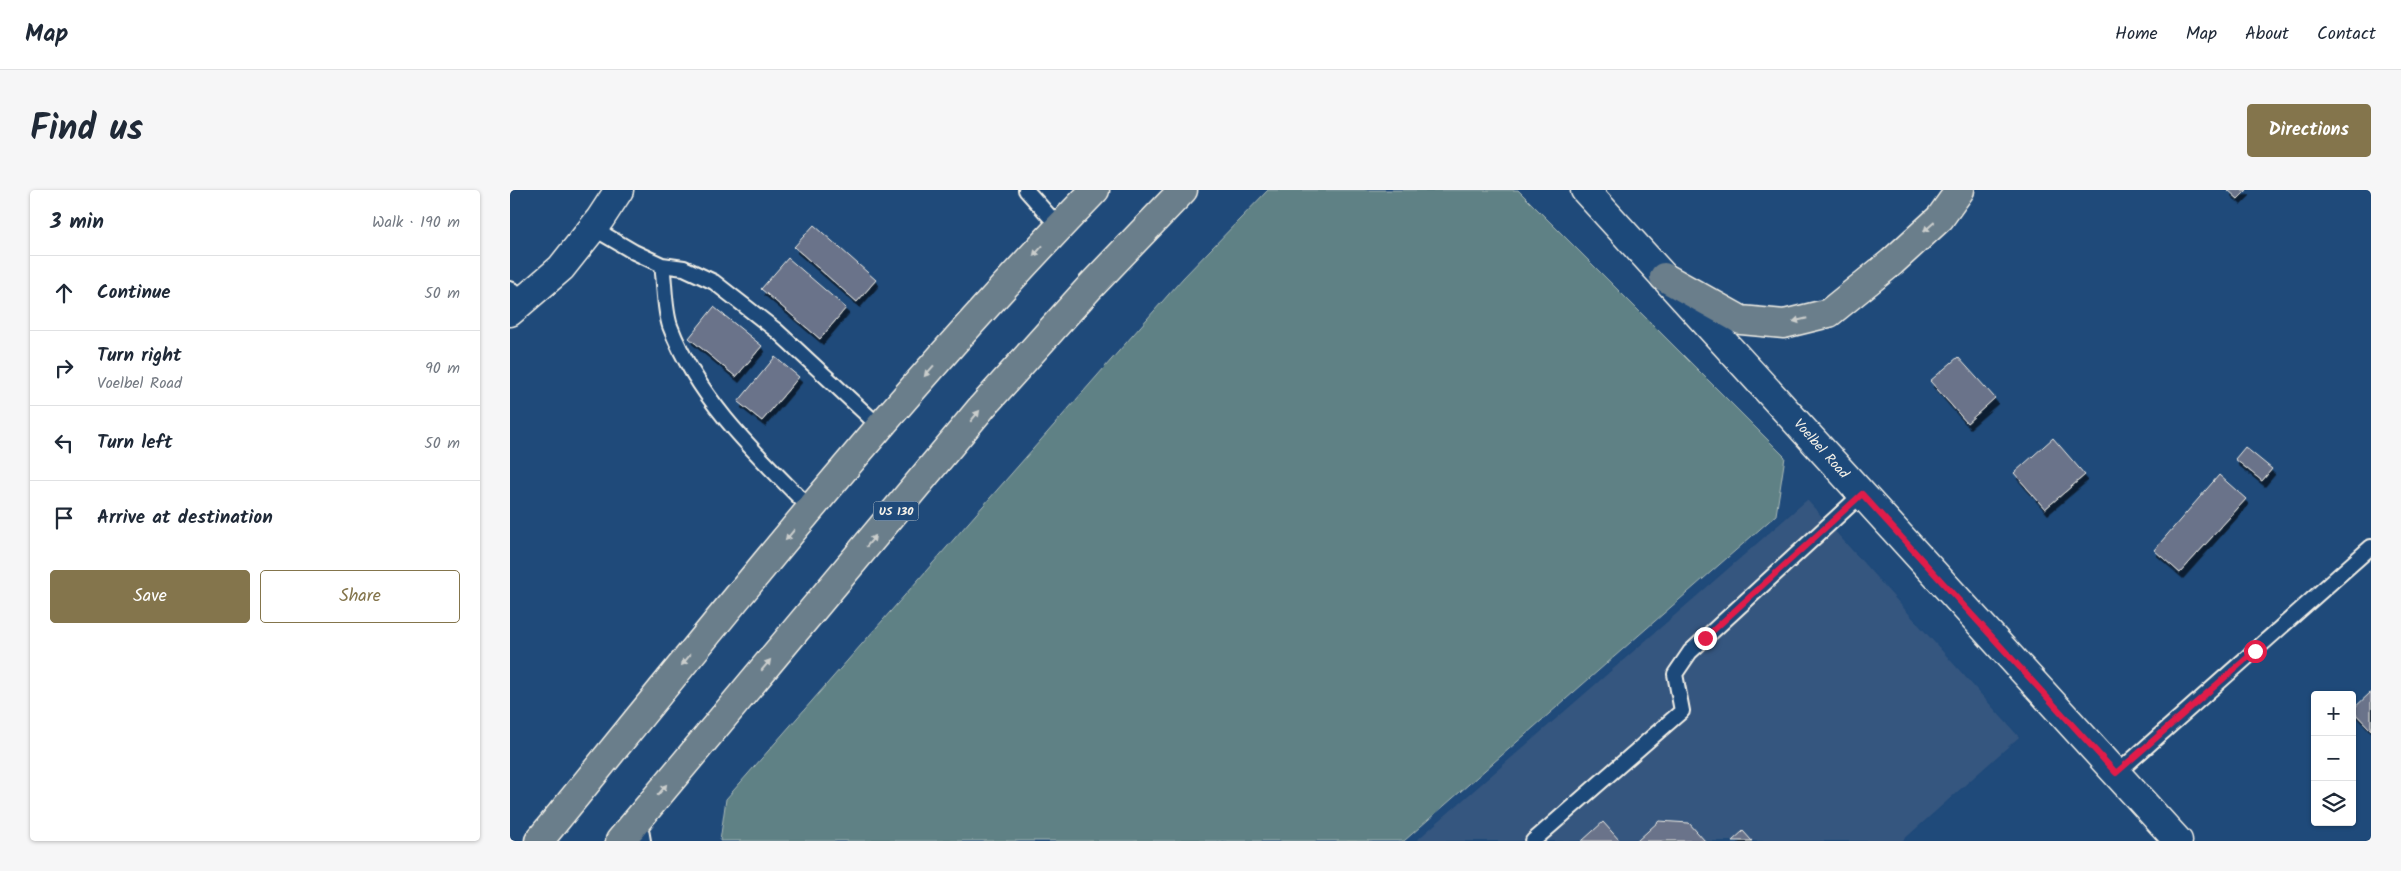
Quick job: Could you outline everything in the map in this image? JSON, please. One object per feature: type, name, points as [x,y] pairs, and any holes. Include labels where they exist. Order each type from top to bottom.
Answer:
[{"type":"highway","points":[[539,841],[880,427],[1059,227],[1095,190]]},
{"type":"highway","name":"US 130","points":[[620,841],[641,829],[982,407],[1090,287],[1183,190]]},
{"type":"highway","points":[[1664,277],[1741,320],[1784,324],[1829,313],[1892,262],[1940,218],[1960,190]]},
{"type":"street","points":[[516,299],[560,268],[593,228],[618,190]]},
{"type":"street","name":"Voelbel Road","points":[[1586,190],[2178,841]]},
{"type":"lane","points":[[1026,190],[1059,227]]},
{"type":"lane","points":[[593,228],[634,252],[662,265],[684,268],[714,282],[777,331],[880,427]]},
{"type":"lane","points":[[662,265],[669,324],[691,370],[715,406],[755,454],[811,509]]},
{"type":"lane","points":[[1533,841],[1682,711],[1675,674],[1690,652],[1862,494]]},
{"type":"lane","points":[[2116,773],[2371,548]]},
{"type":"shaded area","points":[[1807,500],[2019,737],[1902,841],[1416,841]]},
{"type":"green space","points":[[1268,190],[1518,190],[1785,457],[1776,515],[1404,841],[720,841],[726,799],[1183,278]]},
{"type":"building","points":[[2228,190],[2247,190],[2238,199]]},
{"type":"building","points":[[814,225],[876,280],[857,302],[794,247]]},
{"type":"building","points":[[788,258],[846,308],[820,339],[761,289]]},
{"type":"building","points":[[714,307],[762,346],[736,377],[689,338]]},
{"type":"building","points":[[775,357],[799,377],[762,421],[738,402]]},
{"type":"building","points":[[1958,357],[1995,398],[1967,423],[1930,381]]},
{"type":"building","points":[[2053,438],[2085,475],[2045,509],[2014,473]]},
{"type":"building","points":[[2245,447],[2272,469],[2262,481],[2235,459]]},
{"type":"building","points":[[2219,475],[2246,499],[2180,573],[2154,550]]},
{"type":"building","points":[[2371,692],[2371,730],[2356,714],[2356,706]]},
{"type":"building","points":[[1659,821],[1689,823],[1705,841],[1637,841]]},
{"type":"building","points":[[1603,822],[1620,841],[1582,841]]},
{"type":"building","points":[[1743,831],[1752,841],[1732,841]]},
{"type":"route","points":[[1705,638],[1862,494],[2116,773],[2255,651]]}]
